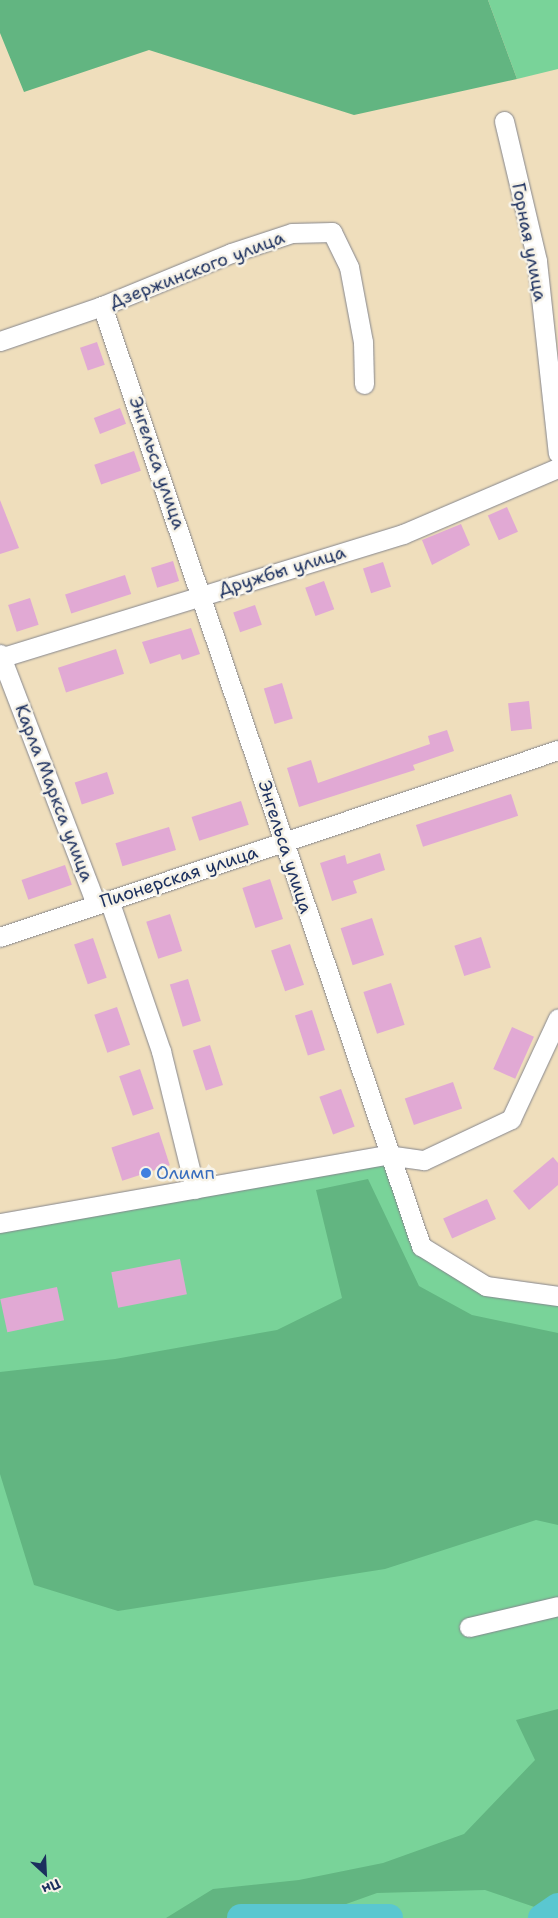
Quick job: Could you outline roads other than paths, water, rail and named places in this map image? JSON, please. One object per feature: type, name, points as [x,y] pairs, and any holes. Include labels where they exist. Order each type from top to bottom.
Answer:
[{"type":"street","name":"Горная улица","points":[[504,122],[537,261],[558,453]]},
{"type":"street","name":"Дзержинского улица","points":[[0,341],[102,306],[231,253],[292,234],[332,232],[349,267],[363,342],[364,384]]},
{"type":"street","name":"Энгельса улица","points":[[102,306],[203,594],[387,1155],[421,1246],[486,1286],[558,1296]]},
{"type":"street","name":"Дружбы улица","points":[[1,657],[403,534],[558,468]]},
{"type":"street","name":"Карла Маркса улица","points":[[1,657],[161,1051],[195,1188]]},
{"type":"street","name":"Пионерская улица","points":[[0,936],[558,750]]},
{"type":"street","points":[[0,1223],[387,1155],[424,1160],[511,1119],[558,1018]]},
{"type":"street","points":[[468,1627],[558,1606]]},
{"type":"waterway","points":[[542,1918],[558,1907]]},
{"type":"waterway","points":[[241,1918],[389,1918]]},
{"type":"place","name":"Олимп","points":[[146,1173]]}]
